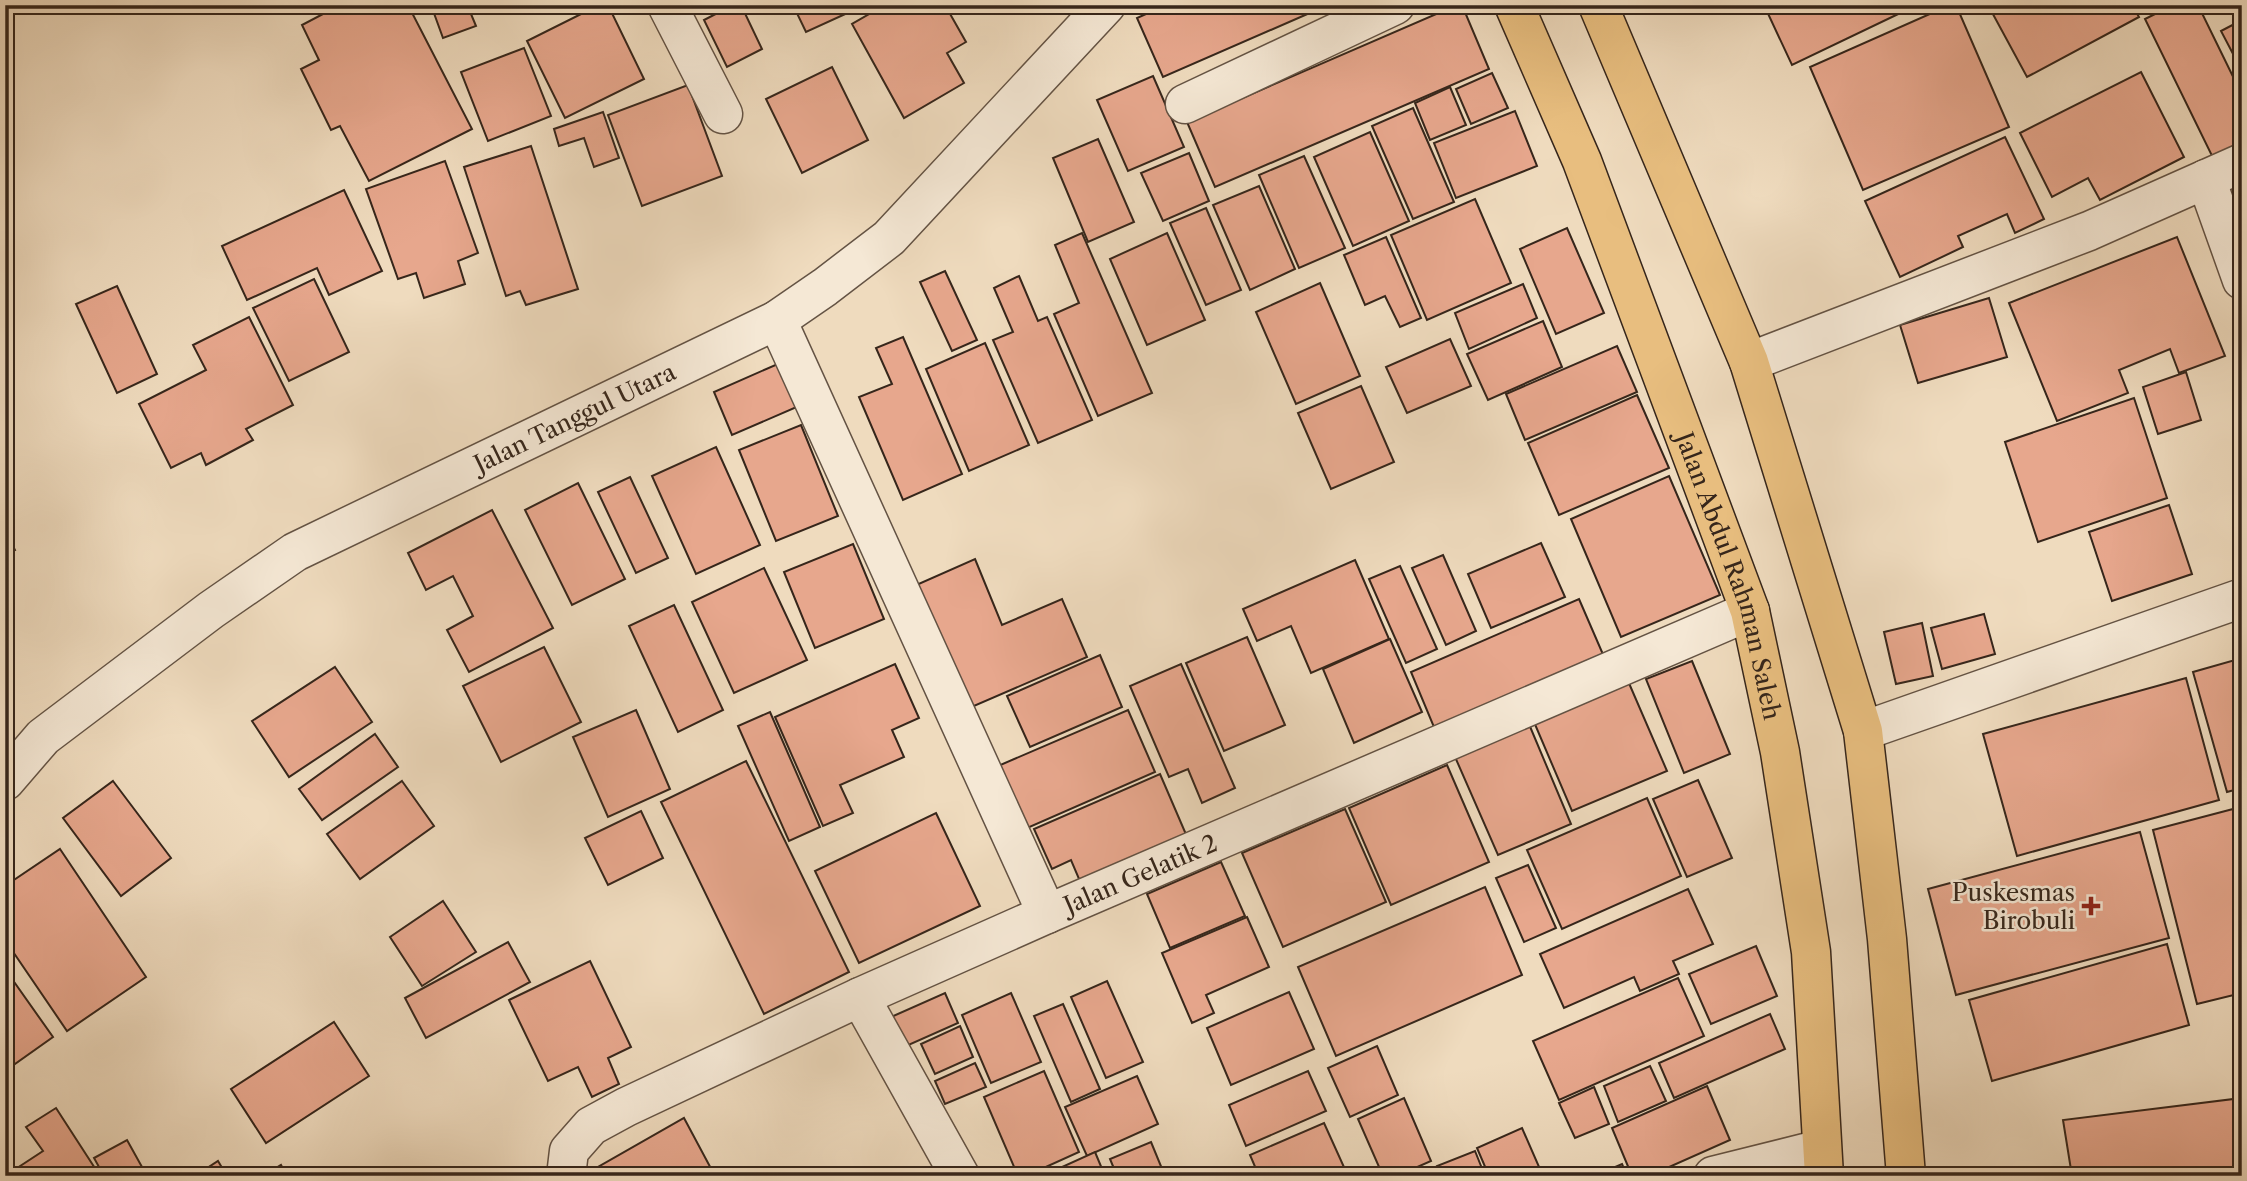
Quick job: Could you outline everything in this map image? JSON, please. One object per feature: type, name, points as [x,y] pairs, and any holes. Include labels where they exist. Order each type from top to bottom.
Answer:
[{"type":"highway","name":"Jalan Abdul Rahman Saleh","points":[[1514,5],[1582,161],[1750,611],[1780,752],[1811,952],[1823,1163]]},
{"type":"highway","points":[[1598,5],[1749,362],[1863,732],[1887,939],[1906,1176]]},
{"type":"street","points":[[667,5],[723,114]]},
{"type":"street","name":"Jalan Tanggul Utara","points":[[5,781],[43,737],[211,610],[295,552],[777,320],[825,287],[889,238],[1106,5]]},
{"type":"street","points":[[1185,104],[1395,5]]},
{"type":"street","points":[[1749,362],[2089,231],[2242,163]]},
{"type":"street","points":[[2206,179],[2242,280]]},
{"type":"street","points":[[777,320],[1046,914]]},
{"type":"street","points":[[1863,732],[2242,598]]},
{"type":"street","name":"Jalan Gelatik 2","points":[[566,1176],[569,1151],[591,1126],[626,1107],[860,997],[1046,914],[1750,611]]},
{"type":"street","points":[[860,997],[960,1176]]},
{"type":"street","points":[[1713,1176],[1823,1163]]},
{"type":"building","points":[[340,5],[408,5],[472,129],[369,181],[340,126],[331,130],[301,69],[319,60],[302,25]]},
{"type":"building","points":[[431,5],[494,5],[471,14],[476,26],[443,38]]},
{"type":"building","points":[[599,5],[608,5],[644,79],[565,118],[527,41]]},
{"type":"building","points":[[733,5],[741,5],[762,49],[727,67],[704,20]]},
{"type":"building","points":[[793,5],[865,5],[806,32]]},
{"type":"building","points":[[885,5],[945,5],[966,42],[947,53],[964,83],[904,118],[852,24]]},
{"type":"building","points":[[1166,5],[1328,5],[1163,77],[1137,18]]},
{"type":"building","points":[[1462,5],[1489,69],[1215,187],[1187,122]]},
{"type":"building","points":[[1764,5],[1917,5],[1792,65]]},
{"type":"building","points":[[1950,5],[1956,5],[2009,127],[1863,190],[1810,67]]},
{"type":"building","points":[[1988,5],[2132,5],[2139,17],[2027,77]]},
{"type":"building","points":[[2173,5],[2198,5],[2242,95],[2242,152],[2216,164],[2145,19]]},
{"type":"building","points":[[2242,20],[2242,71],[2221,31]]},
{"type":"building","points":[[524,48],[551,116],[488,141],[461,72]]},
{"type":"building","points":[[832,67],[868,140],[802,173],[766,99]]},
{"type":"building","points":[[2141,72],[2184,157],[2100,200],[2088,178],[2052,197],[2020,133]]},
{"type":"building","points":[[1492,73],[1508,108],[1471,124],[1456,89]]},
{"type":"building","points":[[1153,76],[1184,147],[1128,171],[1097,100]]},
{"type":"building","points":[[688,85],[722,176],[642,206],[608,115]]},
{"type":"building","points":[[1450,87],[1466,125],[1430,140],[1415,103]]},
{"type":"building","points":[[1413,108],[1454,202],[1413,219],[1372,126]]},
{"type":"building","points":[[1515,111],[1537,166],[1456,198],[1434,143]]},
{"type":"building","points":[[603,112],[619,158],[594,167],[584,138],[559,146],[554,129]]},
{"type":"building","points":[[1370,132],[1409,221],[1353,246],[1314,157]]},
{"type":"building","points":[[2005,137],[2044,219],[2015,233],[2007,214],[1958,236],[1963,247],[1900,277],[1865,201]]},
{"type":"building","points":[[1098,139],[1134,222],[1088,242],[1053,158]]},
{"type":"building","points":[[531,146],[578,289],[526,305],[520,291],[506,296],[464,167]]},
{"type":"building","points":[[1189,153],[1209,201],[1163,221],[1141,173]]},
{"type":"building","points":[[1304,156],[1345,248],[1299,268],[1259,175]]},
{"type":"building","points":[[445,161],[478,253],[458,261],[465,284],[424,298],[416,273],[398,279],[366,189]]},
{"type":"building","points":[[1259,186],[1295,269],[1250,290],[1213,205]]},
{"type":"building","points":[[344,190],[382,271],[329,295],[317,268],[247,300],[222,246]]},
{"type":"building","points":[[1475,199],[1511,283],[1427,320],[1391,235]]},
{"type":"building","points":[[1206,208],[1241,290],[1206,305],[1170,223]]},
{"type":"building","points":[[1567,228],[1604,313],[1556,334],[1520,249]]},
{"type":"building","points":[[1082,233],[1152,393],[1098,416],[1054,314],[1079,303],[1055,245]]},
{"type":"building","points":[[1167,233],[1205,320],[1147,345],[1110,259]]},
{"type":"building","points":[[1386,237],[1421,318],[1400,327],[1385,296],[1365,305],[1344,255]]},
{"type":"building","points":[[2177,237],[2225,356],[2179,373],[2170,349],[2119,370],[2128,393],[2057,421],[2009,303]]},
{"type":"building","points":[[945,271],[977,340],[952,351],[920,282]]},
{"type":"building","points":[[1019,276],[1038,321],[1047,317],[1092,420],[1038,443],[993,340],[1013,332],[994,288]]},
{"type":"building","points":[[314,279],[349,352],[289,381],[253,308]]},
{"type":"building","points":[[1320,283],[1360,376],[1296,404],[1256,312]]},
{"type":"building","points":[[1523,284],[1537,318],[1469,349],[1455,313]]},
{"type":"building","points":[[117,286],[157,374],[117,393],[76,304]]},
{"type":"building","points":[[1989,298],[2007,357],[1918,383],[1900,325]]},
{"type":"building","points":[[249,317],[293,405],[246,429],[253,440],[206,465],[201,453],[171,468],[139,404],[206,370],[193,345]]},
{"type":"building","points":[[1543,321],[1562,367],[1488,400],[1467,354]]},
{"type":"building","points":[[903,337],[962,474],[903,500],[859,397],[892,384],[876,348]]},
{"type":"building","points":[[1450,339],[1471,386],[1407,413],[1386,367]]},
{"type":"building","points":[[985,343],[1029,445],[969,471],[926,369]]},
{"type":"building","points":[[1617,346],[1637,392],[1525,440],[1506,394]]},
{"type":"building","points":[[780,363],[799,406],[732,435],[714,392]]},
{"type":"building","points":[[2186,372],[2201,420],[2158,434],[2143,387]]},
{"type":"building","points":[[1361,386],[1394,462],[1331,489],[1298,413]]},
{"type":"building","points":[[1637,395],[1669,468],[1559,515],[1528,443]]},
{"type":"building","points":[[2134,398],[2167,498],[2038,542],[2005,442]]},
{"type":"building","points":[[801,425],[838,516],[776,541],[739,450]]},
{"type":"building","points":[[716,447],[760,545],[696,574],[652,476]]},
{"type":"building","points":[[1669,476],[1720,595],[1621,637],[1571,519]]},
{"type":"building","points":[[630,477],[668,558],[636,573],[598,492]]},
{"type":"building","points":[[578,483],[625,579],[572,605],[525,510]]},
{"type":"building","points":[[2169,505],[2192,574],[2112,601],[2089,532]]},
{"type":"building","points":[[492,510],[553,628],[469,672],[447,630],[473,616],[453,576],[426,590],[408,553]]},
{"type":"building","points":[[5,531],[15,550],[5,555]]},
{"type":"building","points":[[1541,543],[1565,597],[1491,628],[1468,574]]},
{"type":"building","points":[[853,544],[884,619],[815,648],[784,572]]},
{"type":"building","points":[[1443,555],[1476,631],[1446,645],[1412,568]]},
{"type":"building","points":[[975,559],[1002,625],[1062,599],[1087,657],[967,709],[914,586]]},
{"type":"building","points":[[1355,560],[1389,639],[1311,673],[1291,626],[1257,641],[1243,609]]},
{"type":"building","points":[[1400,566],[1437,649],[1406,663],[1369,579]]},
{"type":"building","points":[[764,568],[807,660],[734,693],[692,602]]},
{"type":"building","points":[[1579,599],[1605,659],[1436,732],[1411,672]]},
{"type":"building","points":[[674,605],[723,710],[678,732],[629,626]]},
{"type":"building","points":[[1984,614],[1995,654],[1942,669],[1931,628]]},
{"type":"building","points":[[1922,623],[1933,676],[1896,684],[1884,632]]},
{"type":"building","points":[[1247,637],[1285,725],[1224,751],[1186,663]]},
{"type":"building","points":[[1390,639],[1422,712],[1354,743],[1323,669]]},
{"type":"building","points":[[544,647],[581,722],[501,762],[463,686]]},
{"type":"building","points":[[1100,655],[1122,707],[1030,747],[1007,696]]},
{"type":"building","points":[[2242,658],[2242,788],[2227,792],[2193,672]]},
{"type":"building","points":[[1692,661],[1730,754],[1684,773],[1646,679]]},
{"type":"building","points":[[895,664],[919,718],[892,730],[904,757],[840,785],[853,813],[823,826],[775,717]]},
{"type":"building","points":[[1181,664],[1235,788],[1202,803],[1188,769],[1169,777],[1130,686]]},
{"type":"building","points":[[335,667],[372,722],[289,777],[252,721]]},
{"type":"building","points":[[1625,674],[1667,771],[1572,811],[1531,715]]},
{"type":"building","points":[[2186,678],[2219,800],[2017,856],[1983,734]]},
{"type":"building","points":[[636,710],[670,789],[608,817],[573,737]]},
{"type":"building","points":[[1128,710],[1155,772],[1025,829],[998,766]]},
{"type":"building","points":[[770,712],[820,827],[789,841],[738,726]]},
{"type":"building","points":[[1526,717],[1571,824],[1498,855],[1452,750]]},
{"type":"building","points":[[375,734],[398,767],[322,820],[299,789]]},
{"type":"building","points":[[746,761],[849,972],[764,1014],[661,802]]},
{"type":"building","points":[[1447,765],[1489,862],[1391,905],[1349,808]]},
{"type":"building","points":[[1160,774],[1188,839],[1082,886],[1071,860],[1052,869],[1034,829]]},
{"type":"building","points":[[1698,780],[1732,858],[1687,877],[1653,799]]},
{"type":"building","points":[[113,781],[171,858],[121,896],[63,818]]},
{"type":"building","points":[[402,781],[434,826],[360,879],[327,834]]},
{"type":"building","points":[[1647,798],[1681,876],[1562,929],[1527,850]]},
{"type":"building","points":[[1345,809],[1386,902],[1283,947],[1242,853]]},
{"type":"building","points":[[2233,809],[2242,843],[2242,993],[2197,1004],[2153,830]]},
{"type":"building","points":[[641,811],[663,858],[608,885],[585,838]]},
{"type":"building","points":[[936,813],[980,906],[859,963],[815,871]]},
{"type":"building","points":[[2140,832],[2169,938],[1956,995],[1928,889]]},
{"type":"building","points":[[60,849],[146,977],[67,1031],[5,940],[5,886]]},
{"type":"building","points":[[1221,862],[1245,916],[1170,948],[1147,894]]},
{"type":"building","points":[[1528,865],[1556,928],[1524,942],[1496,878]]},
{"type":"building","points":[[1485,887],[1522,975],[1336,1056],[1298,967]]},
{"type":"building","points":[[1688,889],[1713,944],[1673,961],[1679,974],[1640,991],[1634,977],[1564,1008],[1540,954]]},
{"type":"building","points":[[443,901],[476,952],[422,986],[390,937]]},
{"type":"building","points":[[1247,917],[1269,967],[1206,995],[1214,1013],[1192,1023],[1162,953]]},
{"type":"building","points":[[508,942],[530,982],[426,1038],[405,998]]},
{"type":"building","points":[[2167,944],[2189,1025],[1992,1081],[1969,1000]]},
{"type":"building","points":[[1756,946],[1777,996],[1711,1024],[1689,974]]},
{"type":"building","points":[[590,961],[631,1047],[608,1058],[619,1084],[592,1097],[578,1067],[548,1081],[509,1000]]},
{"type":"building","points":[[5,969],[53,1037],[5,1071]]},
{"type":"building","points":[[1678,978],[1704,1036],[1559,1100],[1533,1041]]},
{"type":"building","points":[[1107,981],[1143,1062],[1106,1078],[1071,997]]},
{"type":"building","points":[[1289,992],[1314,1049],[1231,1085],[1207,1028]]},
{"type":"building","points":[[945,993],[958,1023],[904,1047],[891,1017]]},
{"type":"building","points":[[1011,993],[1041,1062],[991,1083],[962,1015]]},
{"type":"building","points":[[1063,1004],[1100,1089],[1071,1102],[1034,1016]]},
{"type":"building","points":[[1770,1014],[1785,1049],[1674,1098],[1659,1063]]},
{"type":"building","points":[[334,1022],[369,1076],[266,1143],[231,1089]]},
{"type":"building","points":[[960,1026],[973,1057],[935,1074],[921,1044]]},
{"type":"building","points":[[1377,1046],[1398,1095],[1350,1117],[1328,1068]]},
{"type":"building","points":[[975,1063],[986,1087],[945,1104],[935,1081]]},
{"type":"building","points":[[1650,1066],[1666,1101],[1618,1122],[1604,1086]]},
{"type":"building","points":[[1044,1071],[1079,1152],[1026,1176],[1018,1176],[984,1097]]},
{"type":"building","points":[[1308,1071],[1326,1111],[1246,1146],[1229,1105]]},
{"type":"building","points":[[1137,1076],[1158,1124],[1087,1156],[1065,1107]]},
{"type":"building","points":[[1707,1086],[1730,1140],[1649,1176],[1632,1176],[1612,1128]]},
{"type":"building","points":[[1594,1087],[1609,1124],[1575,1138],[1559,1103]]},
{"type":"building","points":[[1404,1098],[1431,1161],[1397,1176],[1383,1176],[1358,1119]]},
{"type":"building","points":[[2242,1098],[2242,1176],[2072,1176],[2063,1120]]},
{"type":"building","points":[[56,1108],[100,1176],[5,1176],[43,1151],[26,1127]]},
{"type":"building","points":[[684,1118],[715,1176],[593,1176],[591,1171]]},
{"type":"building","points":[[1324,1123],[1348,1176],[1259,1176],[1250,1155]]},
{"type":"building","points":[[1522,1128],[1543,1176],[1489,1176],[1477,1148]]},
{"type":"building","points":[[127,1140],[147,1176],[104,1176],[94,1158]]},
{"type":"building","points":[[1151,1142],[1165,1176],[1117,1176],[1110,1159]]},
{"type":"building","points":[[1475,1151],[1485,1176],[1441,1176],[1437,1166]]},
{"type":"building","points":[[1095,1152],[1105,1176],[1053,1176],[1051,1172]]},
{"type":"building","points":[[218,1161],[227,1176],[195,1176]]},
{"type":"building","points":[[1622,1164],[1627,1176],[1594,1176]]},
{"type":"building","points":[[281,1165],[287,1176],[263,1176]]},
{"type":"place","name":"Puskesmas Birobuli","points":[[2091,906]]}]
